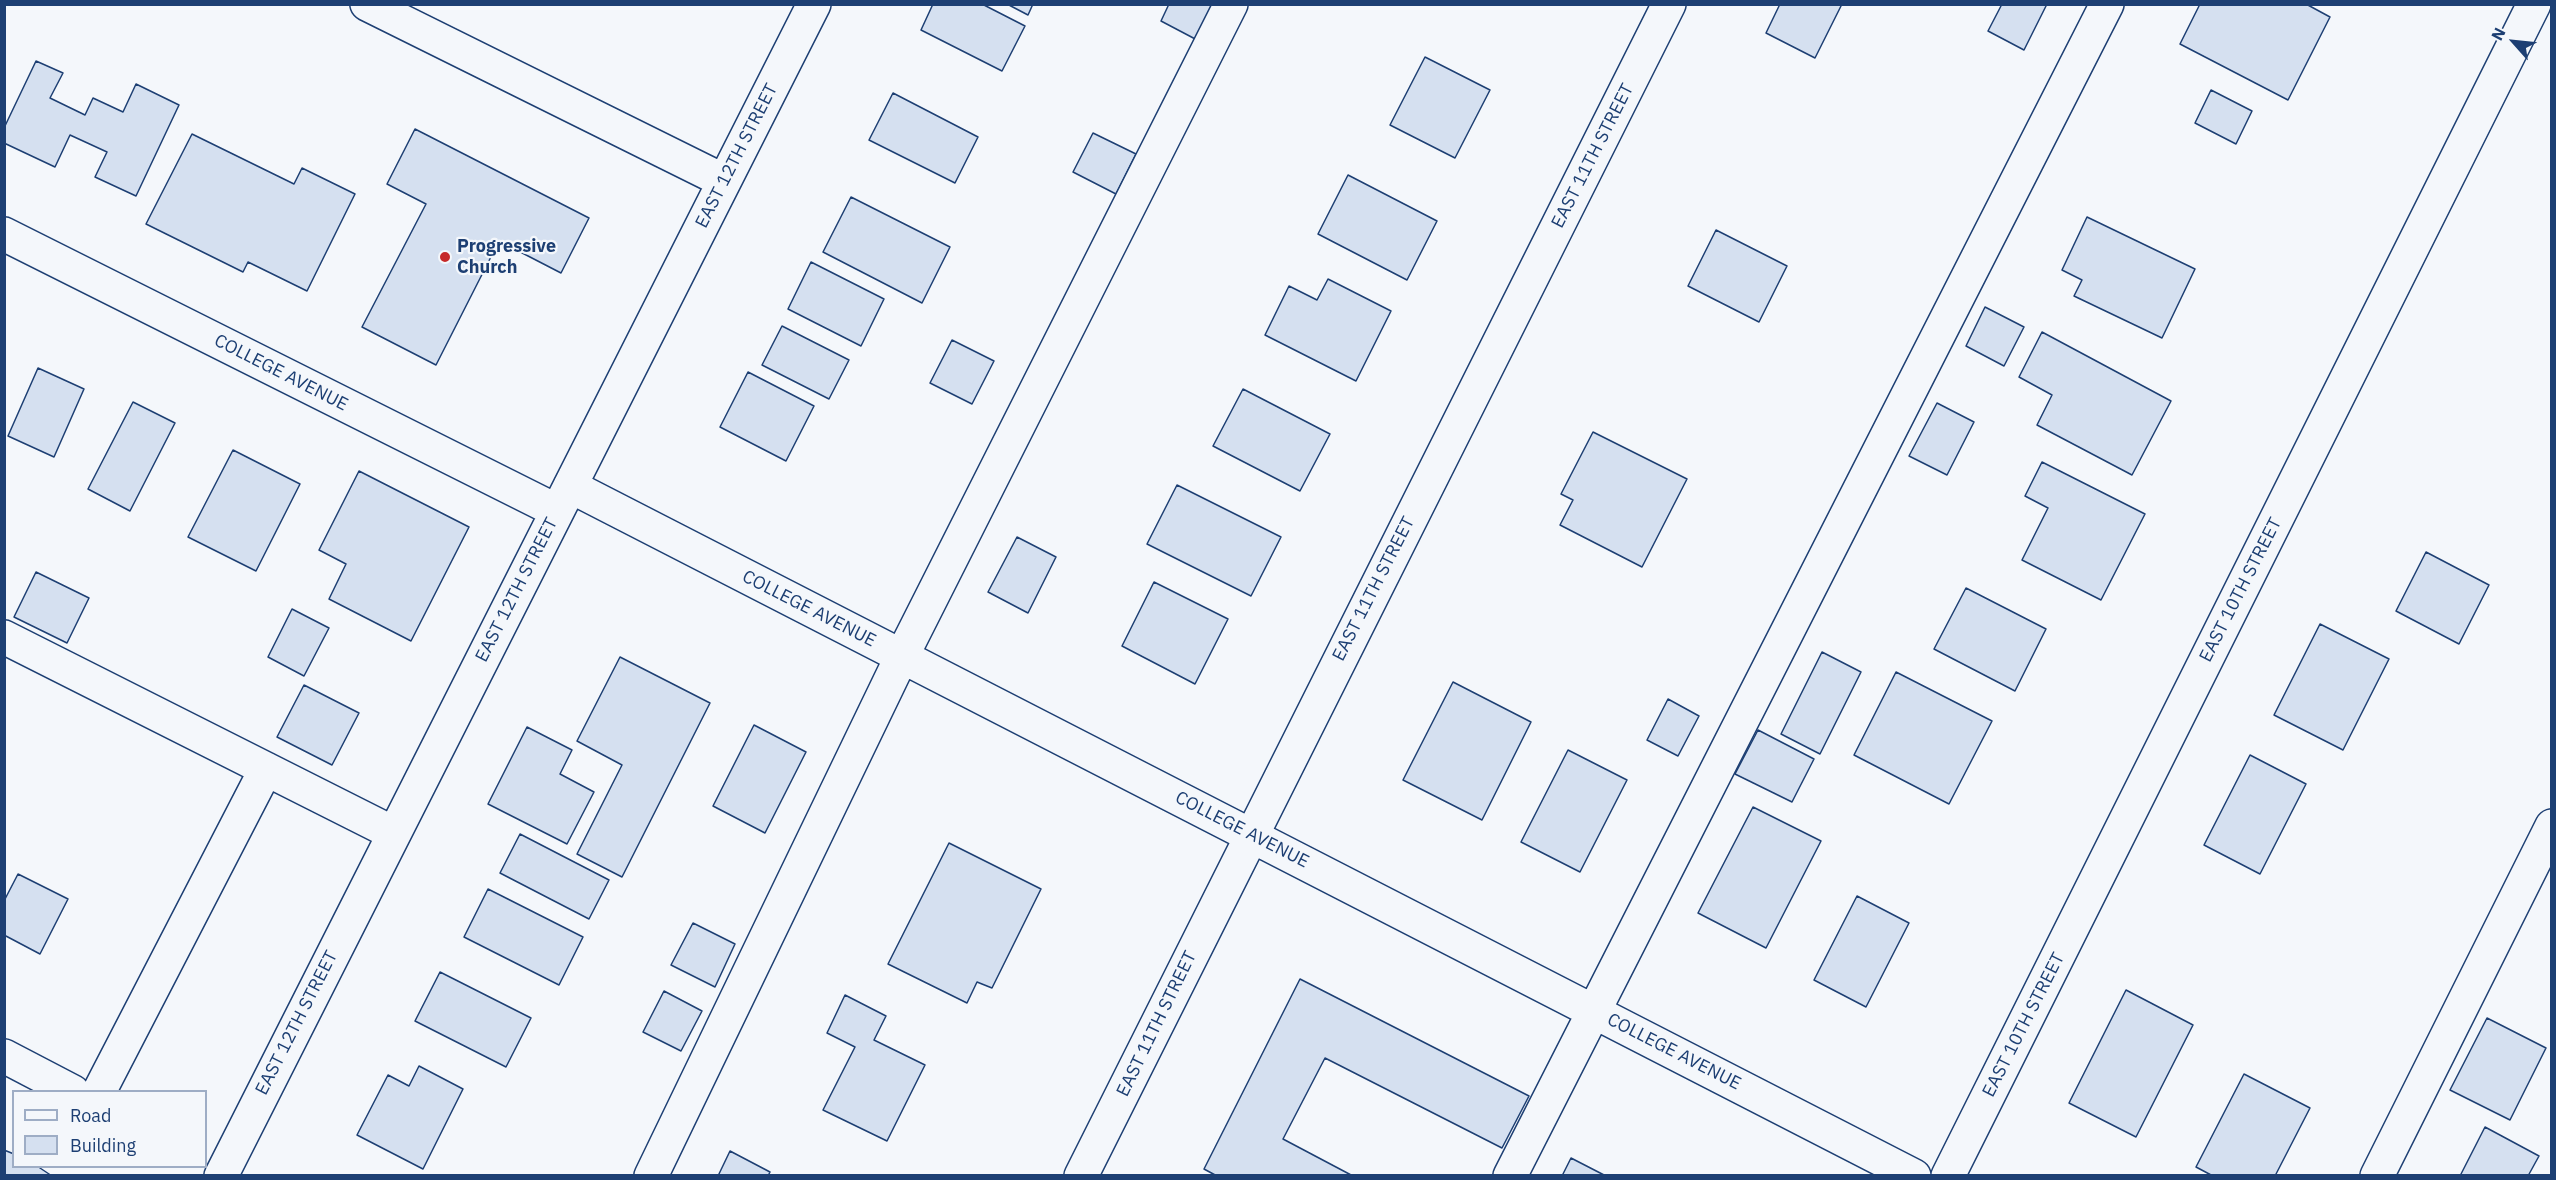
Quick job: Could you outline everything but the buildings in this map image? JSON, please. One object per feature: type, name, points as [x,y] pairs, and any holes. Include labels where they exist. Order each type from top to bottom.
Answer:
[{"type":"street","points":[[367,4],[724,181]]},
{"type":"street","name":"EAST 12TH STREET","points":[[223,1169],[814,4]]},
{"type":"street","points":[[651,1176],[902,656],[1231,4]]},
{"type":"street","name":"EAST 11TH STREET","points":[[1081,1176],[1670,4]]},
{"type":"street","points":[[1510,1176],[2107,4]]},
{"type":"street","name":"EAST 10TH STREET","points":[[1948,1176],[2534,4]]},
{"type":"street","name":"COLLEGE AVENUE","points":[[4,234],[563,499],[902,656],[1914,1176]]},
{"type":"street","points":[[4,637],[393,833]]},
{"type":"street","points":[[100,1090],[266,769]]},
{"type":"street","points":[[2377,1176],[2552,826]]},
{"type":"street","points":[[4,1056],[69,1090]]},
{"type":"place","name":"Progressive Church","points":[[445,257]]}]
